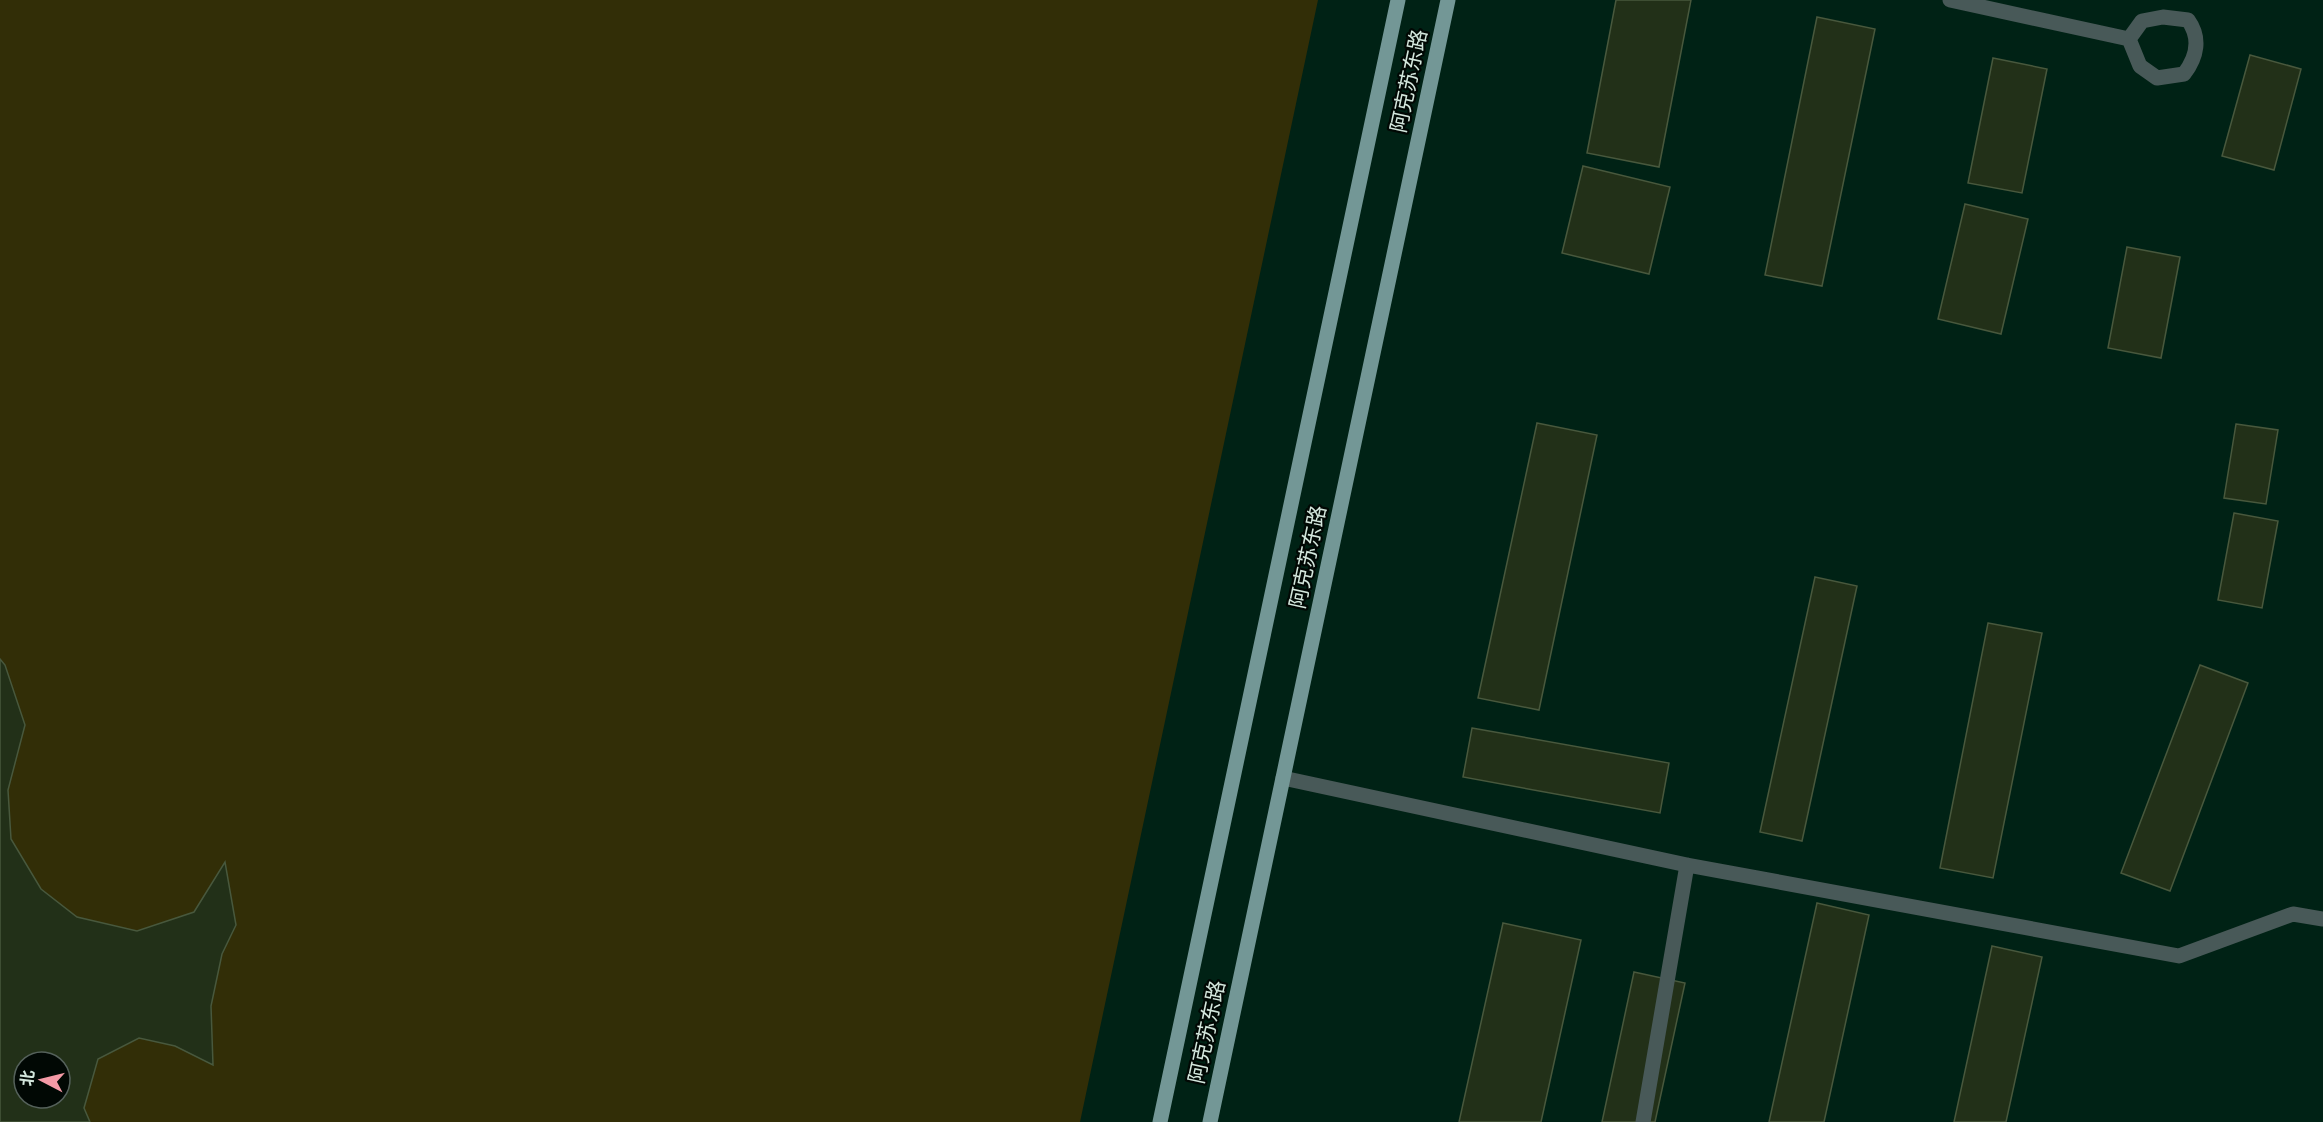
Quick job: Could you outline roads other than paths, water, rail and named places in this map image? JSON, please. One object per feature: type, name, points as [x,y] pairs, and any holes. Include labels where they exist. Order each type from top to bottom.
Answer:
[{"type":"main road","name":"阿克苏东路","points":[[1160,1122],[1398,0]]},
{"type":"main road","name":"阿克苏东路","points":[[1210,1122],[1448,0]]},
{"type":"street","points":[[1950,0],[2129,39]]},
{"type":"street","points":[[2163,17],[2188,20],[2195,30],[2194,60],[2184,74],[2157,78],[2140,66],[2129,39],[2142,21],[2163,17]]},
{"type":"street","points":[[1283,778],[1687,865],[2179,956],[2293,914],[2323,919]]},
{"type":"street","points":[[1643,1122],[1687,865]]}]
